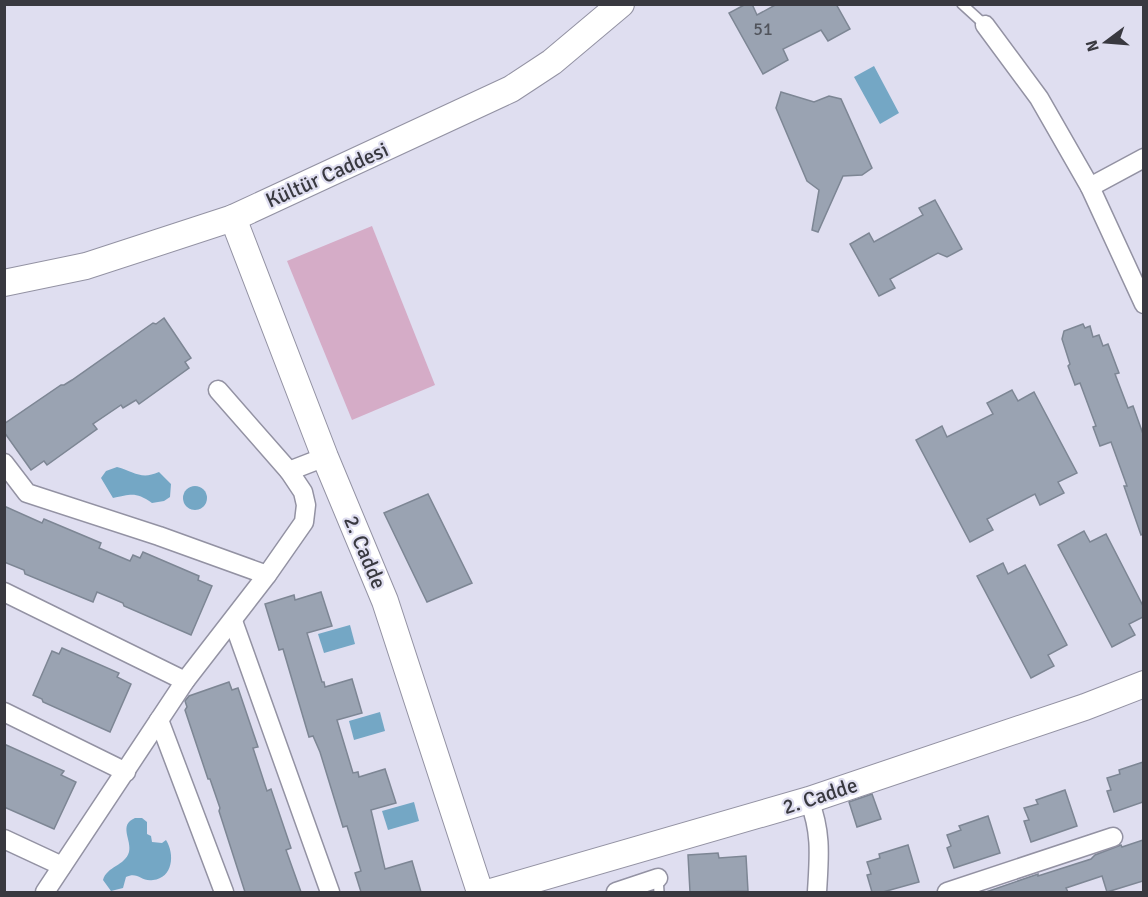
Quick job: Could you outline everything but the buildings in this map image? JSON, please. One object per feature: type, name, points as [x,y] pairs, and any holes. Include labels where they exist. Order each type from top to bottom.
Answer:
[{"type":"street","name":"Kültür Caddesi","points":[[4,283],[86,266],[233,218],[511,89],[552,62],[621,4]]},
{"type":"street","points":[[984,26],[1040,98],[1090,187],[1143,304]]},
{"type":"street","points":[[1090,187],[1143,158]]},
{"type":"street","name":"2. Cadde","points":[[233,218],[325,457],[385,601],[480,892]]},
{"type":"street","points":[[45,892],[185,681],[233,621],[304,522],[306,505],[303,492],[290,471],[218,390]]},
{"type":"street","points":[[290,471],[325,457]]},
{"type":"street","points":[[4,463],[27,493],[159,536],[267,575]]},
{"type":"street","points":[[4,592],[185,681]]},
{"type":"street","points":[[233,621],[330,892]]},
{"type":"street","name":"2. Cadde","points":[[491,892],[809,800],[1085,707],[1143,684]]},
{"type":"street","points":[[4,712],[126,772]]},
{"type":"street","points":[[159,720],[224,892]]},
{"type":"street","points":[[809,800],[816,818],[820,841],[817,892]]},
{"type":"street","points":[[947,892],[1113,837]]},
{"type":"street","points":[[4,839],[62,866]]},
{"type":"street","points":[[616,892],[659,885]]},
{"type":"lane","points":[[962,4],[984,26]]},
{"type":"shaded area","points":[[372,226],[435,385],[352,420],[287,261]]},
{"type":"water","points":[[874,66],[899,113],[880,124],[854,77]]},
{"type":"water","points":[[117,467],[143,475],[159,472],[171,484],[170,497],[164,501],[152,503],[134,495],[113,498],[101,478],[106,471]]},
{"type":"water","points":[[195,486],[204,489],[207,498],[204,507],[195,510],[186,507],[183,498],[186,489]]},
{"type":"water","points":[[350,625],[355,644],[324,653],[318,634]]},
{"type":"water","points":[[380,712],[385,731],[354,740],[349,721]]},
{"type":"water","points":[[414,802],[419,821],[388,830],[382,811]]},
{"type":"water","points":[[142,818],[147,822],[147,834],[151,836],[152,842],[162,843],[166,840],[171,852],[170,864],[165,875],[160,878],[145,880],[130,875],[126,877],[123,888],[111,891],[103,880],[108,872],[127,857],[129,847],[126,829],[130,821]]}]
